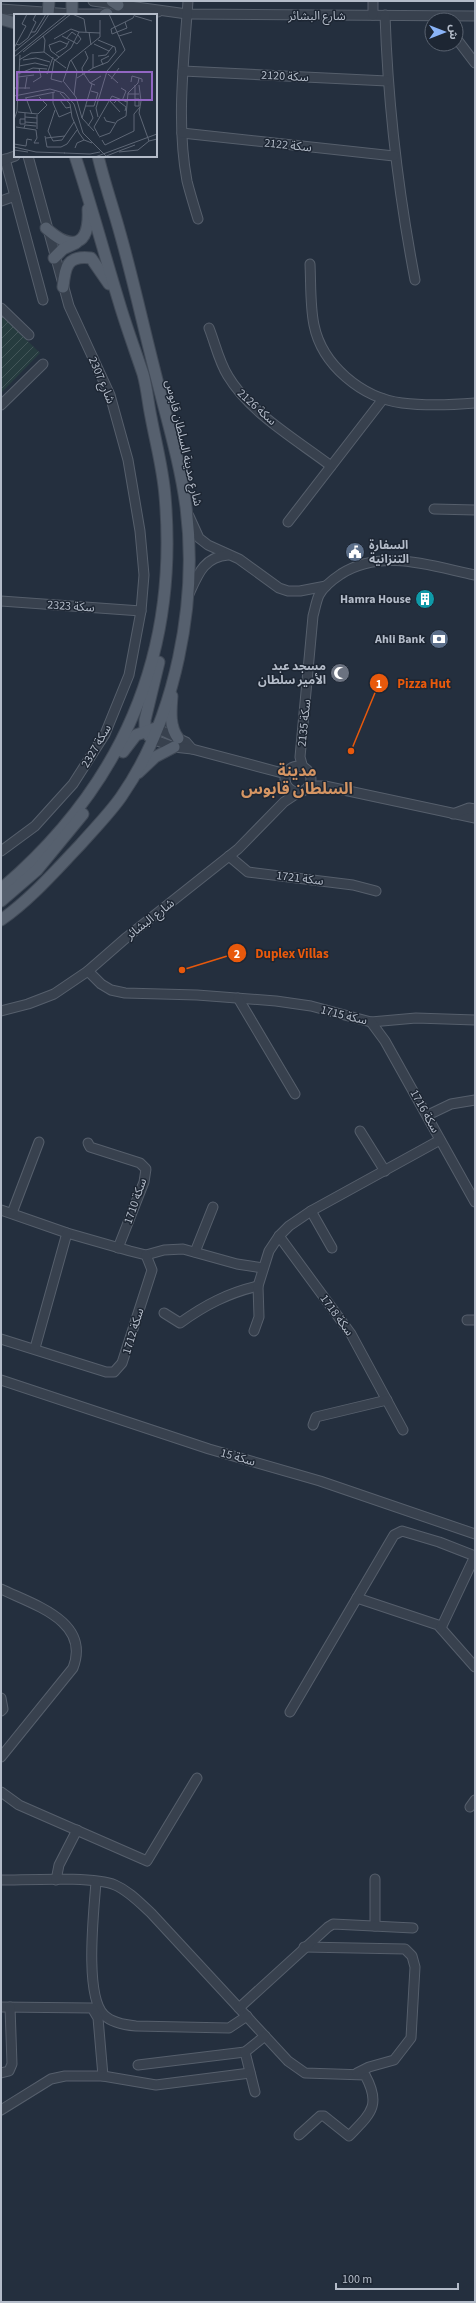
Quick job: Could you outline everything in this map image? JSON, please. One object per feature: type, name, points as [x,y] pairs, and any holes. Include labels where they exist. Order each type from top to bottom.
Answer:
[{"type":"main road","points":[[72,1],[72,14]]},
{"type":"main road","points":[[1,19],[14,23]]},
{"type":"main road","name":"شارع مدينة السلطان قابوس","points":[[1,889],[29,864],[52,840],[87,797],[117,751],[134,717],[151,667],[158,633],[166,571],[167,525],[160,460],[144,377],[119,304],[76,157]]},
{"type":"main road","name":"شارع مدينة السلطان قابوس","points":[[1,920],[30,898],[100,824],[129,784],[175,674],[186,622],[189,596],[189,552],[186,506],[168,423],[120,234],[98,157]]},
{"type":"main road","points":[[54,258],[63,249],[81,240],[86,231],[89,221],[87,190]]},
{"type":"main road","points":[[46,228],[62,241],[76,243]]},
{"type":"main road","points":[[63,287],[65,271],[70,261],[80,256],[91,258],[105,276],[119,304]]},
{"type":"main road","points":[[1,901],[37,870],[73,828],[108,777],[129,741],[151,733],[145,720],[158,668],[168,610],[173,559],[167,525]]},
{"type":"main road","points":[[129,784],[155,757],[176,742],[172,723],[175,674]]},
{"type":"main road","points":[[1,882],[29,864]]},
{"type":"street","name":"شارع البشائر","points":[[93,1],[149,8],[158,12]]},
{"type":"street","points":[[188,1],[183,71],[182,133],[187,181],[198,219]]},
{"type":"street","points":[[373,1],[373,15]]},
{"type":"street","name":"شارع البشائر","points":[[1,8],[48,9],[68,14]]},
{"type":"street","name":"شارع البشائر","points":[[106,14],[149,14],[158,12],[187,14],[385,15],[424,17]]},
{"type":"street","points":[[385,15],[387,81],[394,156],[415,280]]},
{"type":"street","name":"شارع البشائر","points":[[464,17],[475,16]]},
{"type":"street","points":[[464,49],[475,63]]},
{"type":"street","name":"سكة 2120","points":[[183,71],[387,81]]},
{"type":"street","name":"سكة 2122","points":[[182,133],[394,156]]},
{"type":"street","points":[[14,156],[3,160],[15,196],[43,300]]},
{"type":"street","name":"2307 شارع","points":[[28,157],[54,258],[69,306],[110,394],[128,460],[140,531],[144,568],[141,611]]},
{"type":"street","points":[[1,201],[15,196]]},
{"type":"street","points":[[310,264],[314,326],[325,353],[339,372],[363,389],[383,399],[402,403],[448,405],[475,403]]},
{"type":"street","points":[[1,308],[29,335]]},
{"type":"street","name":"سكة 2126","points":[[209,328],[227,375],[240,394],[256,409],[331,466]]},
{"type":"street","points":[[1,405],[43,364]]},
{"type":"street","points":[[288,522],[383,399]]},
{"type":"street","points":[[186,506],[192,525],[199,538],[208,545],[239,560],[279,588],[288,591],[326,586]]},
{"type":"street","points":[[434,509],[475,510]]},
{"type":"street","points":[[189,596],[200,570],[204,565],[209,560],[228,555]]},
{"type":"street","name":"سكة 2135","points":[[299,767],[313,616],[319,596],[326,586],[351,568],[374,560],[400,560],[475,575]]},
{"type":"street","name":"سكة 2323","points":[[1,601],[141,611]]},
{"type":"street","name":"سكة 2327","points":[[1,851],[35,826],[73,784],[105,734],[129,675],[141,611]]},
{"type":"street","points":[[151,733],[176,742],[186,742],[192,749],[286,774],[299,767],[310,782],[324,786],[457,812],[475,818]]},
{"type":"street","points":[[284,802],[286,774]]},
{"type":"street","points":[[286,785],[291,790],[299,792],[310,782]]},
{"type":"street","name":"شارع البشائر","points":[[1,1011],[28,1004],[54,994],[88,971],[127,937],[229,856],[267,822],[284,802],[299,792]]},
{"type":"street","points":[[457,812],[469,808],[475,809]]},
{"type":"street","name":"سكة 1721","points":[[229,856],[248,872],[353,884],[376,891]]},
{"type":"street","name":"سكة 1715","points":[[88,971],[101,984],[111,990],[125,993],[238,998],[311,1006],[371,1022],[416,1018],[475,1020]]},
{"type":"street","points":[[238,998],[295,1094]]},
{"type":"street","name":"سكة 1716","points":[[371,1022],[385,1041],[428,1115],[440,1140],[475,1202]]},
{"type":"street","points":[[428,1115],[451,1104],[475,1100]]},
{"type":"street","points":[[360,1131],[385,1171]]},
{"type":"street","points":[[254,1332],[259,1317],[258,1286],[269,1251],[279,1236],[289,1226],[311,1211],[440,1140]]},
{"type":"street","points":[[12,1213],[39,1142]]},
{"type":"street","name":"سكة 1710","points":[[88,1143],[90,1147],[140,1163],[146,1169],[144,1182],[118,1248]]},
{"type":"street","points":[[194,1252],[213,1207]]},
{"type":"street","points":[[1,1210],[67,1233],[146,1255],[173,1249],[194,1252],[237,1264],[263,1268]]},
{"type":"street","points":[[311,1211],[332,1248]]},
{"type":"street","points":[[35,1348],[67,1233]]},
{"type":"street","name":"سكة 1718","points":[[279,1236],[351,1334],[403,1430]]},
{"type":"street","name":"سكة 1712","points":[[1,1339],[35,1348],[106,1372],[114,1372],[122,1363],[152,1270],[146,1255]]},
{"type":"street","points":[[164,1313],[180,1323],[200,1309],[219,1299],[258,1286]]},
{"type":"street","name":"سكة 15","points":[[1,1380],[209,1449],[320,1481],[475,1534]]},
{"type":"street","points":[[313,1425],[316,1417],[387,1400]]},
{"type":"street","points":[[290,1712],[394,1535],[398,1532],[439,1542],[475,1556],[441,1628]]},
{"type":"street","points":[[1,1589],[59,1618],[71,1630],[77,1642],[77,1658],[73,1668],[1,1757]]},
{"type":"street","points":[[357,1598],[441,1628],[475,1667]]},
{"type":"street","points":[[1,1698],[3,1709],[1,1711]]},
{"type":"street","points":[[1,1792],[19,1805],[147,1861],[198,1778]]},
{"type":"street","points":[[56,1880],[58,1865],[77,1830]]},
{"type":"street","points":[[375,1879],[375,1926]]},
{"type":"street","points":[[1,1880],[56,1880],[96,1882],[114,1885],[130,1894],[151,1913],[288,2061],[306,2073],[357,2073],[365,2075],[370,2083],[374,2100],[371,2113],[349,2136],[324,2116],[320,2116],[299,2135]]},
{"type":"street","points":[[96,1882],[92,1937],[94,1992],[98,2004],[105,2015],[124,2024],[195,2028],[229,2028],[247,2016]]},
{"type":"street","points":[[239,2008],[304,1947],[334,1924],[413,1928]]},
{"type":"street","points":[[304,1947],[390,1947],[405,1949],[412,1956],[415,1967],[411,2038],[394,2060],[369,2067],[357,2073]]},
{"type":"street","points":[[1,2073],[9,2071],[12,2064],[6,2007],[92,2008],[98,2018],[103,2076]]},
{"type":"street","points":[[138,2065],[245,2052],[265,2036]]},
{"type":"street","points":[[245,2052],[255,2092]]},
{"type":"street","points":[[4,2107],[51,2079],[65,2076],[103,2076],[156,2085],[250,2073]]},
{"type":"green space","points":[[1,315],[40,353],[1,393]]},
{"type":"place","name":"السفارة التنزانية","points":[[355,552]]},
{"type":"place","name":"Hamra House","points":[[425,599]]},
{"type":"place","name":"Ahli Bank","points":[[439,639]]},
{"type":"place","name":"مسجد عبد الأمير سلطان","points":[[340,673]]},
{"type":"place","name":"Pizza Hut","points":[[351,751]]},
{"type":"place","name":"Duplex Villas","points":[[182,970]]},
{"type":"district","name":"مدينة السلطان قابوس","points":[[297,779]]}]
